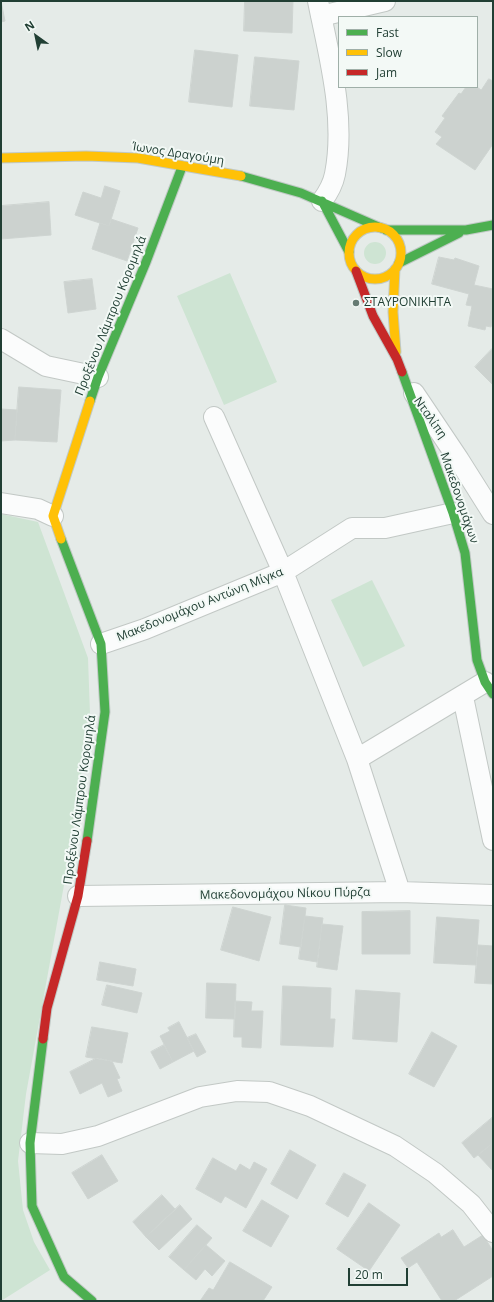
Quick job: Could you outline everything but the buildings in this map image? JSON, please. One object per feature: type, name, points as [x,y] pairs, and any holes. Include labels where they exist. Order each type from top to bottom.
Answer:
[{"type":"street","points":[[349,252],[322,201],[331,187],[335,174],[338,128],[332,72],[320,8],[385,1]]},
{"type":"street","name":"Ίωνος Δραγούμη","points":[[1,158],[86,156],[138,158],[256,179],[322,201],[384,229]]},
{"type":"street","name":"Προξένου Λάμπρου Κορομηλά","points":[[92,1301],[64,1277],[32,1206],[30,1143],[47,1008],[78,896],[95,794],[105,712],[101,644],[72,572],[53,516],[98,377],[146,262],[182,167]]},
{"type":"street","points":[[384,229],[398,240],[401,256],[397,266],[390,274],[376,279],[368,278],[356,271],[350,259],[349,252],[350,244],[359,232],[366,229],[384,229],[466,230],[493,225]]},
{"type":"street","points":[[397,266],[466,230]]},
{"type":"street","name":"Μακεδονομάχων","points":[[397,266],[393,312],[397,359]]},
{"type":"street","name":"Μακεδονομάχων","points":[[356,271],[373,316],[397,359],[453,513],[465,553],[476,660],[489,688]]},
{"type":"street","points":[[1,339],[46,366],[98,377]]},
{"type":"street","name":"Νταλίπη","points":[[406,382],[459,460],[493,514]]},
{"type":"street","points":[[214,417],[283,572],[358,759],[400,892]]},
{"type":"street","points":[[1,503],[38,509],[53,516]]},
{"type":"street","name":"Μακεδονομάχου Αντώνη Μίγκα","points":[[101,644],[145,629],[283,572],[352,528],[385,528],[453,513]]},
{"type":"street","points":[[358,759],[463,697],[489,688]]},
{"type":"street","points":[[463,697],[493,840]]},
{"type":"street","name":"Μακεδονομάχου Νίκου Πύρζα","points":[[78,896],[400,892],[493,895]]},
{"type":"street","points":[[30,1143],[62,1144],[98,1136],[200,1097],[237,1091],[269,1092],[310,1106],[395,1146],[436,1173],[465,1199],[493,1232]]},
{"type":"green space","points":[[375,242],[383,245],[386,253],[383,261],[375,264],[367,261],[364,253],[367,245]]},
{"type":"green space","points":[[230,273],[277,382],[224,405],[177,296]]},
{"type":"green space","points":[[1,514],[38,522],[88,658],[90,714],[70,852],[26,1094],[18,1161],[23,1210],[34,1242],[50,1270],[1,1301]]},
{"type":"green space","points":[[372,580],[405,646],[363,667],[331,600]]},
{"type":"traffic: fast","points":[[90,401],[98,377],[146,262],[182,167]]},
{"type":"traffic: fast","points":[[241,176],[301,193],[381,228]]},
{"type":"traffic: fast","points":[[322,201],[349,252]]},
{"type":"traffic: fast","points":[[386,230],[466,230],[493,225]]},
{"type":"traffic: fast","points":[[399,263],[459,233]]},
{"type":"traffic: fast","points":[[402,372],[453,513],[465,553],[477,660],[485,682],[493,694]]},
{"type":"traffic: fast","points":[[61,539],[101,644],[105,712],[87,841]]},
{"type":"traffic: fast","points":[[43,1039],[30,1143],[32,1206],[64,1277],[92,1301]]},
{"type":"traffic: slow","points":[[1,158],[86,156],[138,158],[241,176]]},
{"type":"traffic: slow","points":[[375,227],[385,229],[393,235],[399,243],[401,253],[399,263],[393,271],[385,277],[375,279],[365,277],[357,271],[351,263],[349,253],[351,243],[357,235],[365,229],[375,227]]},
{"type":"traffic: slow","points":[[395,269],[393,312],[396,352]]},
{"type":"traffic: slow","points":[[61,539],[53,516],[90,401]]},
{"type":"traffic: jam","points":[[356,271],[373,316],[397,359],[402,372]]},
{"type":"traffic: jam","points":[[43,1039],[47,1008],[78,896],[87,841]]},
{"type":"place","name":"ΣΤΑΥΡΟΝΙΚΗΤΑ","points":[[356,303]]}]
